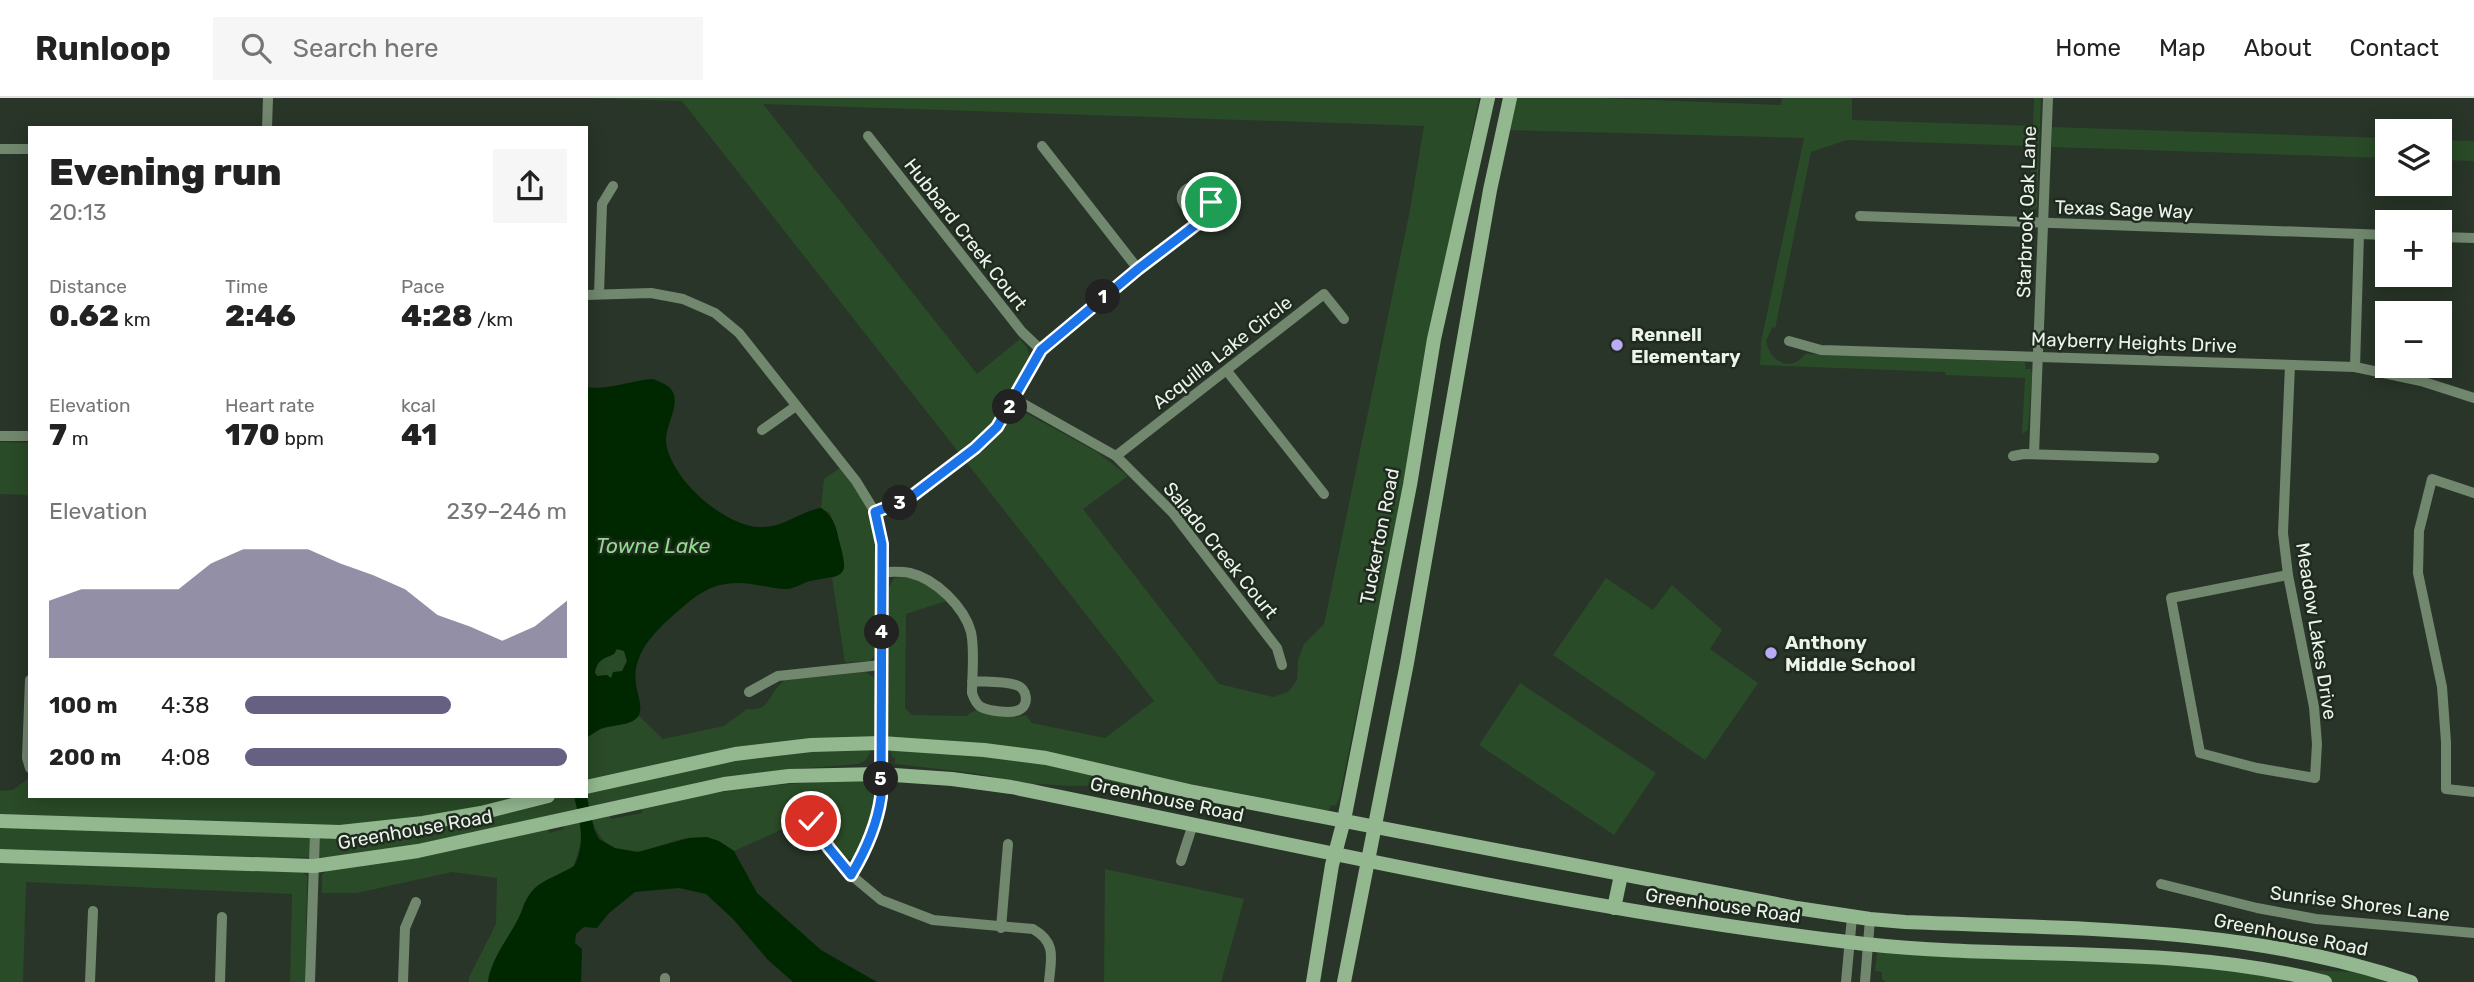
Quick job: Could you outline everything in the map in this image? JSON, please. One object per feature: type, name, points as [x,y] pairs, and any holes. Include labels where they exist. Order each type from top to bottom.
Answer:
[{"type":"main road","name":"Tuckerton Road","points":[[1313,982],[1335,853],[1344,820],[1410,485],[1434,340],[1488,98]]},
{"type":"main road","points":[[1344,982],[1407,663],[1510,98]]},
{"type":"main road","points":[[1472,169],[1494,175]]},
{"type":"main road","name":"Greenhouse Road","points":[[591,786],[735,754],[811,745],[881,743],[984,750],[1046,758],[1189,790],[1621,875],[1852,917],[2220,939],[2344,961],[2411,982]]},
{"type":"main road","name":"Greenhouse Road","points":[[0,856],[314,866],[418,851],[724,784],[789,776],[880,774],[952,779],[1011,787],[1614,908],[1850,942],[1937,950],[2237,964],[2325,982]]},
{"type":"main road","name":"Greenhouse Road","points":[[0,821],[315,832],[423,823],[481,813],[540,798]]},
{"type":"main road","points":[[1614,908],[1621,875]]},
{"type":"main road","points":[[2126,957],[2127,932]]},
{"type":"street","points":[[267,126],[268,98]]},
{"type":"street","name":"Starbrook Oak Lane","points":[[2034,454],[2048,98]]},
{"type":"street","name":"Hubbard Creek Court","points":[[868,136],[1022,332],[1041,350]]},
{"type":"street","points":[[1042,146],[1138,269]]},
{"type":"street","points":[[0,149],[28,149]]},
{"type":"street","points":[[598,294],[602,204],[613,186]]},
{"type":"street","name":"Texas Sage Way","points":[[1860,216],[2375,234]]},
{"type":"street","points":[[875,512],[908,499],[975,448],[997,427],[1041,350],[1138,269],[1198,224]]},
{"type":"street","points":[[2355,367],[2359,234]]},
{"type":"street","points":[[2452,237],[2474,238]]},
{"type":"street","points":[[588,295],[651,293],[683,299],[715,313],[739,333],[856,481],[875,512],[882,544],[878,817],[868,847],[851,875]]},
{"type":"street","name":"Acquilla Lake Circle","points":[[1116,456],[1324,294],[1344,319]]},
{"type":"street","name":"Mayberry Heights Drive","points":[[1789,341],[1821,350],[2355,367],[2421,381],[2474,398]]},
{"type":"street","name":"Meadow Lakes Drive","points":[[2288,575],[2171,598],[2200,753],[2258,768],[2315,778],[2317,744],[2314,707],[2288,575],[2283,533],[2290,365]]},
{"type":"street","points":[[1227,371],[1324,494]]},
{"type":"street","name":"Salado Creek Court","points":[[1015,399],[1116,456],[1173,513],[1278,648],[1282,665]]},
{"type":"street","points":[[762,430],[796,406]]},
{"type":"street","points":[[0,436],[28,436]]},
{"type":"street","points":[[2013,456],[2034,454],[2154,458]]},
{"type":"street","points":[[2474,493],[2432,479],[2419,531],[2418,573],[2442,687],[2446,789],[2474,792]]},
{"type":"street","points":[[882,572],[909,572],[932,581],[948,596],[967,621],[972,635],[972,681],[972,694],[974,701],[981,707],[1015,712],[1022,709],[1026,703],[1023,688],[1016,685],[972,681]]},
{"type":"street","points":[[750,692],[778,676],[881,665]]},
{"type":"street","points":[[28,732],[28,761]]},
{"type":"street","points":[[811,821],[851,875],[881,900],[933,920],[1033,929],[1046,936],[1051,951],[1049,982]]},
{"type":"street","points":[[1181,861],[1193,824]]},
{"type":"street","points":[[310,982],[315,832]]},
{"type":"street","points":[[1001,928],[1008,844]]},
{"type":"street","name":"Sunrise Shores Lane","points":[[2161,884],[2257,908],[2316,919],[2474,933]]},
{"type":"street","points":[[403,982],[405,928],[416,902]]},
{"type":"street","points":[[90,982],[93,911]]},
{"type":"street","points":[[220,982],[222,917]]},
{"type":"street","points":[[1846,982],[1852,917]]},
{"type":"street","points":[[1865,982],[1870,919]]},
{"type":"shaded area","points":[[586,98],[1479,98],[1412,445],[1336,805],[1330,806],[1329,810],[1321,810],[1234,792],[1133,785],[1072,786],[1023,783],[973,773],[895,764],[888,728],[889,587],[894,578],[909,577],[929,586],[946,601],[906,614],[905,708],[912,715],[966,716],[978,709],[1008,717],[1026,715],[1032,723],[1105,738],[1154,701],[967,463],[987,448],[1013,414],[1022,411],[1097,452],[1128,476],[1083,509],[1219,684],[1273,697],[1288,692],[1297,680],[1298,660],[1304,644],[1324,624],[1409,215],[1424,126],[763,104],[977,374],[1020,339],[1027,348],[1030,358],[992,423],[960,454],[682,101]]},
{"type":"shaded area","points":[[1516,98],[1603,98],[1781,105],[1782,98],[1852,98],[1852,120],[2033,126],[2034,98],[2041,98],[2037,207],[2030,215],[2032,146],[1847,140],[1811,152],[1775,329],[1773,326],[1766,341],[1772,355],[1788,364],[1794,363],[1805,354],[2025,362],[2026,369],[2031,369],[2032,375],[2028,430],[2022,434],[2025,378],[1760,365],[1761,342],[1804,138],[1508,130]]},
{"type":"shaded area","points":[[2052,127],[2375,138],[2375,158],[2052,147]]},
{"type":"shaded area","points":[[2452,140],[2474,141],[2474,161],[2452,160]]},
{"type":"shaded area","points":[[0,442],[28,443],[28,496],[0,494]]},
{"type":"shaded area","points":[[840,468],[863,499],[876,539],[879,577],[877,653],[870,661],[845,662],[832,578],[844,569],[830,513],[821,508],[824,479]]},
{"type":"shaded area","points":[[1606,578],[1653,610],[1672,585],[1722,630],[1710,649],[1758,683],[1705,760],[1553,655]]},
{"type":"shaded area","points":[[617,649],[624,651],[627,661],[622,671],[612,678],[597,676],[595,673],[598,664]]},
{"type":"shaded area","points":[[865,672],[876,678],[876,731],[866,760],[858,764],[782,770],[607,803],[611,819],[642,813],[642,807],[698,796],[779,785],[863,780],[868,782],[875,794],[867,831],[856,855],[849,859],[841,855],[832,841],[828,810],[814,803],[799,809],[794,824],[734,851],[712,840],[688,838],[628,852],[617,850],[600,837],[587,798],[588,737],[601,729],[632,722],[639,716],[663,739],[724,726],[747,709],[761,708],[785,680]]},
{"type":"shaded area","points":[[1520,683],[1656,773],[1614,835],[1479,745]]},
{"type":"shaded area","points":[[28,779],[28,798],[574,798],[583,834],[574,866],[536,887],[524,903],[520,916],[489,974],[488,982],[469,982],[469,977],[496,924],[497,878],[452,872],[357,893],[322,893],[322,875],[327,870],[423,857],[548,829],[549,833],[564,829],[560,813],[388,851],[328,857],[265,858],[0,849],[0,791],[13,790]]},
{"type":"shaded area","points":[[0,861],[300,870],[307,876],[305,982],[290,982],[292,894],[26,882],[23,982],[0,982]]},
{"type":"shaded area","points":[[1105,869],[1244,899],[1221,982],[1104,982]]},
{"type":"shaded area","points":[[1877,953],[2351,972],[2397,982],[1886,982],[1882,979],[1882,972],[1875,971]]},
{"type":"water","name":"Towne Lake","points":[[653,379],[668,387],[675,400],[666,442],[677,470],[688,485],[716,510],[746,525],[769,527],[821,508],[834,523],[844,569],[838,575],[788,589],[733,583],[714,587],[698,595],[666,622],[650,640],[638,660],[636,684],[640,712],[636,719],[605,727],[588,737],[588,387],[603,388]],"holes":[[[617,649],[624,651],[627,661],[622,671],[613,672],[611,678],[607,675],[597,676],[595,673],[599,662],[614,654]]]},
{"type":"water","points":[[574,798],[587,798],[599,839],[615,848],[638,852],[689,838],[707,837],[719,841],[734,851],[757,893],[821,950],[877,982],[793,982],[768,960],[733,919],[706,894],[679,888],[635,892],[608,914],[597,928],[584,927],[576,934],[575,943],[582,949],[581,982],[488,982],[496,956],[515,925],[529,894],[543,882],[574,866],[580,849],[580,823]]},
{"type":"place","name":"Rennell Elementary","points":[[1617,345]]},
{"type":"place","name":"Anthony Middle School","points":[[1771,653]]},
{"type":"route","points":[[811,821],[851,875],[868,847],[878,817],[881,797],[882,544],[875,512],[908,499],[975,448],[997,427],[1041,350],[1057,334],[1210,214],[1211,202]]}]
